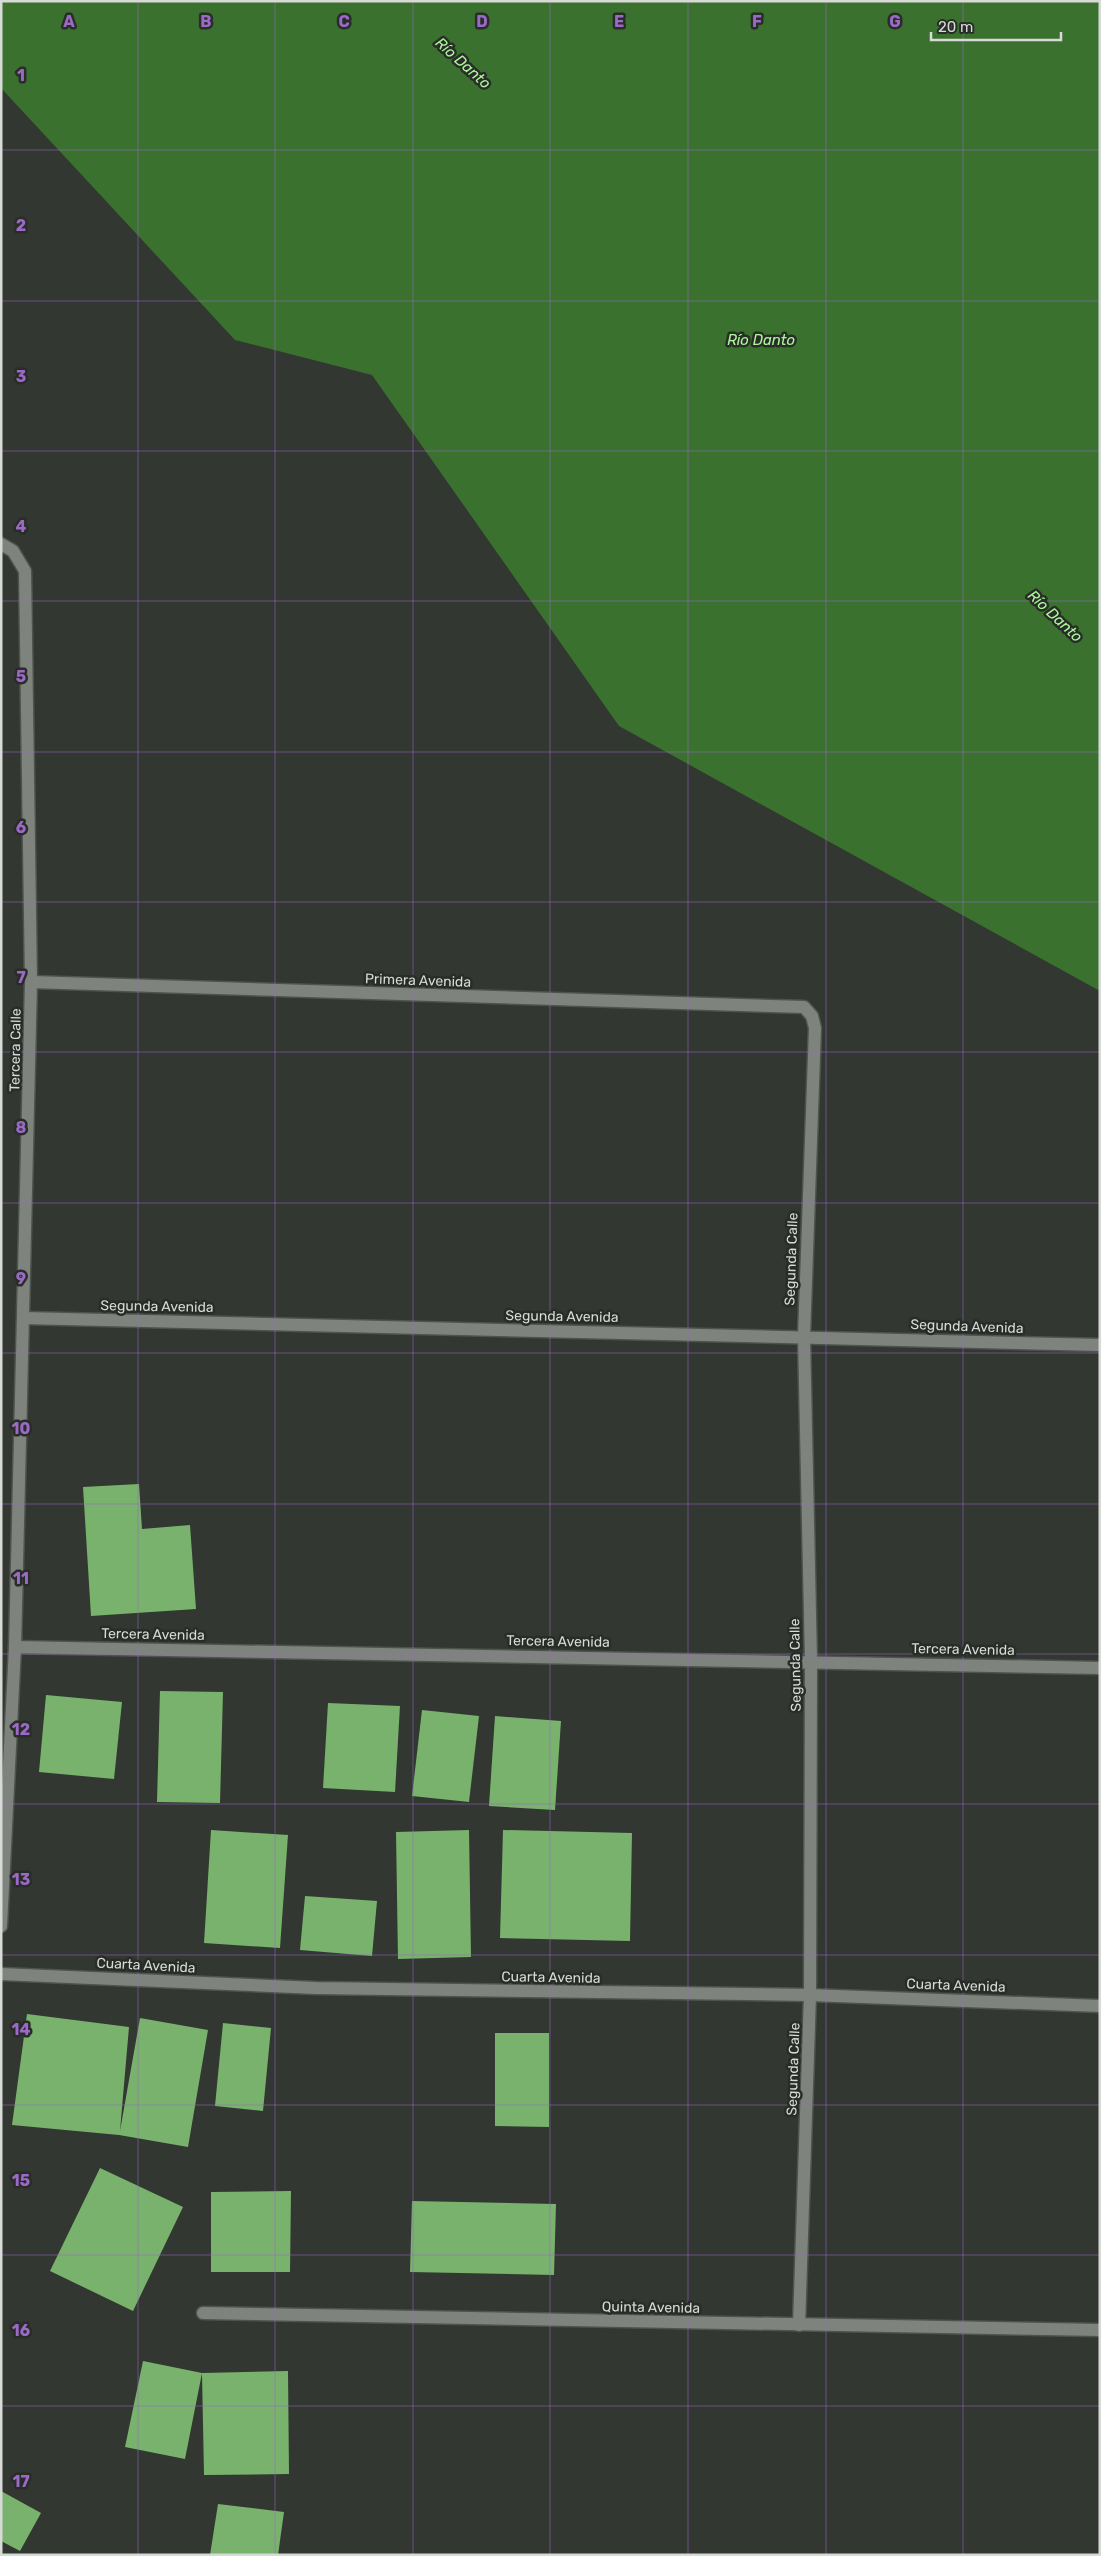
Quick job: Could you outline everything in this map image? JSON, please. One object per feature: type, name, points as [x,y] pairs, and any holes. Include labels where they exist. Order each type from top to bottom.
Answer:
[{"type":"street","name":"Tercera Calle","points":[[1,544],[13,551],[25,571],[31,982],[15,1647],[1,1926]]},
{"type":"street","name":"Primera Avenida","points":[[31,982],[804,1008]]},
{"type":"street","name":"Segunda Calle","points":[[799,2325],[810,1995],[811,1660],[804,1336],[815,1028],[812,1016],[804,1008]]},
{"type":"street","name":"Segunda Avenida","points":[[24,1318],[804,1336],[1100,1345]]},
{"type":"street","name":"Tercera Avenida","points":[[15,1647],[811,1660],[1100,1668]]},
{"type":"street","name":"Cuarta Avenida","points":[[1,1974],[316,1988],[810,1995],[1100,2006]]},
{"type":"street","name":"Quinta Avenida","points":[[203,2313],[1100,2330]]},
{"type":"water","name":"Río Danto","points":[[1,1],[1100,1],[1100,991],[619,726],[372,375],[235,340],[1,88]]},
{"type":"building","points":[[139,1484],[142,1529],[190,1525],[196,1609],[91,1616],[83,1487]]},
{"type":"building","points":[[160,1691],[223,1692],[220,1803],[157,1802]]},
{"type":"building","points":[[46,1695],[122,1702],[114,1779],[39,1772]]},
{"type":"building","points":[[328,1703],[400,1706],[395,1792],[323,1788]]},
{"type":"building","points":[[422,1710],[479,1716],[469,1802],[412,1796]]},
{"type":"building","points":[[495,1716],[561,1721],[555,1810],[489,1806]]},
{"type":"building","points":[[211,1830],[288,1835],[280,1948],[204,1943]]},
{"type":"building","points":[[469,1830],[471,1957],[398,1959],[396,1832]]},
{"type":"building","points":[[503,1830],[632,1833],[630,1941],[500,1938]]},
{"type":"building","points":[[305,1896],[377,1901],[372,1956],[300,1950]]},
{"type":"building","points":[[27,2014],[129,2027],[120,2131],[140,2018],[208,2030],[188,2147],[119,2135],[12,2125]]},
{"type":"building","points":[[223,2023],[271,2028],[263,2111],[215,2106]]},
{"type":"building","points":[[495,2033],[549,2033],[549,2127],[495,2126]]},
{"type":"building","points":[[100,2168],[183,2207],[133,2311],[50,2271]]},
{"type":"building","points":[[291,2191],[290,2272],[211,2272],[211,2192]]},
{"type":"building","points":[[412,2201],[556,2204],[554,2275],[410,2272]]},
{"type":"building","points":[[143,2361],[202,2373],[185,2459],[125,2447]]},
{"type":"building","points":[[288,2371],[289,2474],[204,2475],[202,2373]]},
{"type":"building","points":[[1,2491],[41,2513],[20,2551],[1,2541]]},
{"type":"building","points":[[218,2504],[284,2512],[278,2555],[210,2555]]}]
